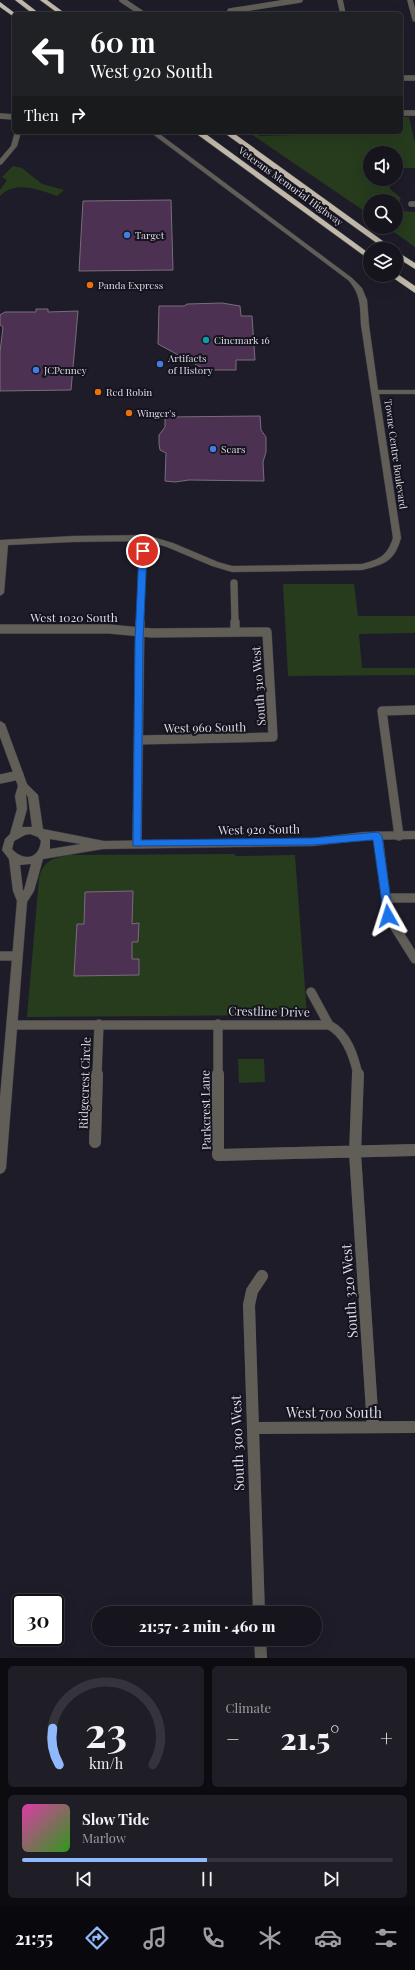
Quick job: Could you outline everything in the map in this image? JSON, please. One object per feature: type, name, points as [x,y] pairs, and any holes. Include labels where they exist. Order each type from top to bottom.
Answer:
[{"type":"highway","points":[[18,0],[34,12]]},
{"type":"highway","points":[[43,0],[60,12]]},
{"type":"highway","points":[[0,4],[12,13]]},
{"type":"highway","points":[[0,15],[12,18]]},
{"type":"highway","points":[[193,134],[238,162]]},
{"type":"highway","name":"Veterans Memorial Highway","points":[[201,134],[363,253]]},
{"type":"highway","name":"Veterans Memorial Highway","points":[[231,134],[380,242]]},
{"type":"highway","points":[[403,258],[415,267]]},
{"type":"highway","points":[[403,282],[415,290]]},
{"type":"street","points":[[122,0],[140,12]]},
{"type":"street","points":[[230,11],[300,0]]},
{"type":"street","points":[[340,0],[343,12]]},
{"type":"street","points":[[410,0],[415,19]]},
{"type":"street","points":[[403,78],[415,78]]},
{"type":"street","points":[[403,113],[415,113]]},
{"type":"street","points":[[0,116],[12,117]]},
{"type":"street","points":[[0,163],[14,146],[17,134]]},
{"type":"street","name":"Towne Centre Boulevard","points":[[2,543],[73,539],[146,538],[170,545],[220,566],[240,569],[347,569],[362,568],[377,563],[386,558],[396,543],[397,534],[385,464],[363,300],[359,288],[350,279],[156,134]]},
{"type":"street","points":[[376,392],[415,392]]},
{"type":"street","points":[[0,593],[2,543]]},
{"type":"street","points":[[137,844],[140,632],[143,551]]},
{"type":"street","points":[[234,583],[235,632]]},
{"type":"street","name":"West 1020 South","points":[[0,630],[109,628],[140,632],[267,632]]},
{"type":"street","name":"South 310 West","points":[[267,632],[273,738]]},
{"type":"street","points":[[399,836],[382,710],[415,710]]},
{"type":"street","points":[[0,724],[23,786],[33,796],[39,833],[46,840],[47,845],[41,856],[29,891],[22,901],[0,1168]]},
{"type":"street","name":"West 960 South","points":[[138,740],[273,738]]},
{"type":"street","points":[[0,779],[19,775]]},
{"type":"street","points":[[22,901],[16,891],[16,868],[8,855],[7,845],[8,837],[22,809],[20,796],[23,786]]},
{"type":"street","points":[[8,837],[23,831],[39,833]]},
{"type":"street","name":"West 920 South","points":[[39,833],[103,844],[313,842],[378,836],[415,836]]},
{"type":"street","points":[[378,836],[387,898],[388,916],[415,959]]},
{"type":"street","name":"West 920 South","points":[[41,856],[103,844]]},
{"type":"street","points":[[8,855],[26,861],[41,856]]},
{"type":"street","points":[[387,898],[415,898]]},
{"type":"street","points":[[0,956],[17,956]]},
{"type":"street","points":[[311,992],[329,1025],[337,1029],[353,1054],[358,1076],[355,1153],[415,1150]]},
{"type":"street","name":"Ridgecrest Circle","points":[[95,1142],[99,1024]]},
{"type":"street","name":"Parkcrest Lane","points":[[218,1024],[218,1156],[355,1153]]},
{"type":"street","name":"Crestline Drive","points":[[12,1025],[329,1025]]},
{"type":"street","name":"South 320 West","points":[[355,1153],[373,1427]]},
{"type":"street","name":"South 300 West","points":[[259,1606],[249,1305],[252,1291],[262,1276]]},
{"type":"street","name":"West 700 South","points":[[253,1428],[415,1427]]},
{"type":"street","points":[[260,1646],[261,1658]]},
{"type":"green space","points":[[403,117],[409,117],[415,143],[415,168],[403,168],[403,146],[363,146],[363,186],[389,186],[390,189],[396,194],[363,194],[363,210],[251,134],[257,134],[260,136],[295,134],[403,134]]},
{"type":"green space","points":[[13,166],[22,168],[42,184],[64,190],[57,196],[35,189],[20,187],[6,191],[0,196],[0,190],[7,180],[2,177]]},
{"type":"green space","points":[[403,211],[415,212],[415,247],[397,234],[403,234]]},
{"type":"green space","points":[[283,584],[354,584],[358,616],[415,616],[415,633],[359,634],[362,668],[415,668],[415,675],[288,676]]},
{"type":"green space","points":[[235,854],[235,856],[295,855],[307,1015],[27,1017],[39,878],[46,864],[58,857],[69,855]]},
{"type":"green space","points":[[238,1059],[264,1059],[265,1082],[239,1083]]},
{"type":"building","name":"Target","points":[[171,200],[173,270],[79,271],[83,201]]},
{"type":"building","name":"Cinemark 16","points":[[222,303],[240,306],[241,316],[252,316],[255,360],[236,360],[236,370],[206,370],[158,344],[159,306],[184,306],[187,304]]},
{"type":"building","name":"JCPenney","points":[[36,309],[48,309],[48,312],[78,311],[71,390],[0,391],[0,352],[3,327],[0,325],[0,315],[5,312],[36,312]]},
{"type":"building","name":"Sears","points":[[260,416],[261,430],[266,437],[266,452],[263,462],[264,481],[165,481],[166,453],[160,450],[159,435],[165,427],[165,417]]},
{"type":"building","points":[[133,891],[132,924],[139,923],[138,942],[132,942],[132,959],[139,959],[139,975],[74,976],[77,924],[84,924],[85,892]]},
{"type":"place","name":"Target","points":[[127,235]]},
{"type":"place","name":"Panda Express","points":[[90,285]]},
{"type":"place","name":"Cinemark 16","points":[[206,340]]},
{"type":"place","name":"Artifacts of History","points":[[160,364]]},
{"type":"place","name":"JCPenney","points":[[36,370]]},
{"type":"place","name":"Red Robin","points":[[98,392]]},
{"type":"place","name":"Winger's","points":[[129,413]]},
{"type":"place","name":"Sears","points":[[213,449]]},
{"type":"route","points":[[143,551],[139,640],[137,844],[313,842],[353,837],[378,836],[387,898],[388,916]]}]
